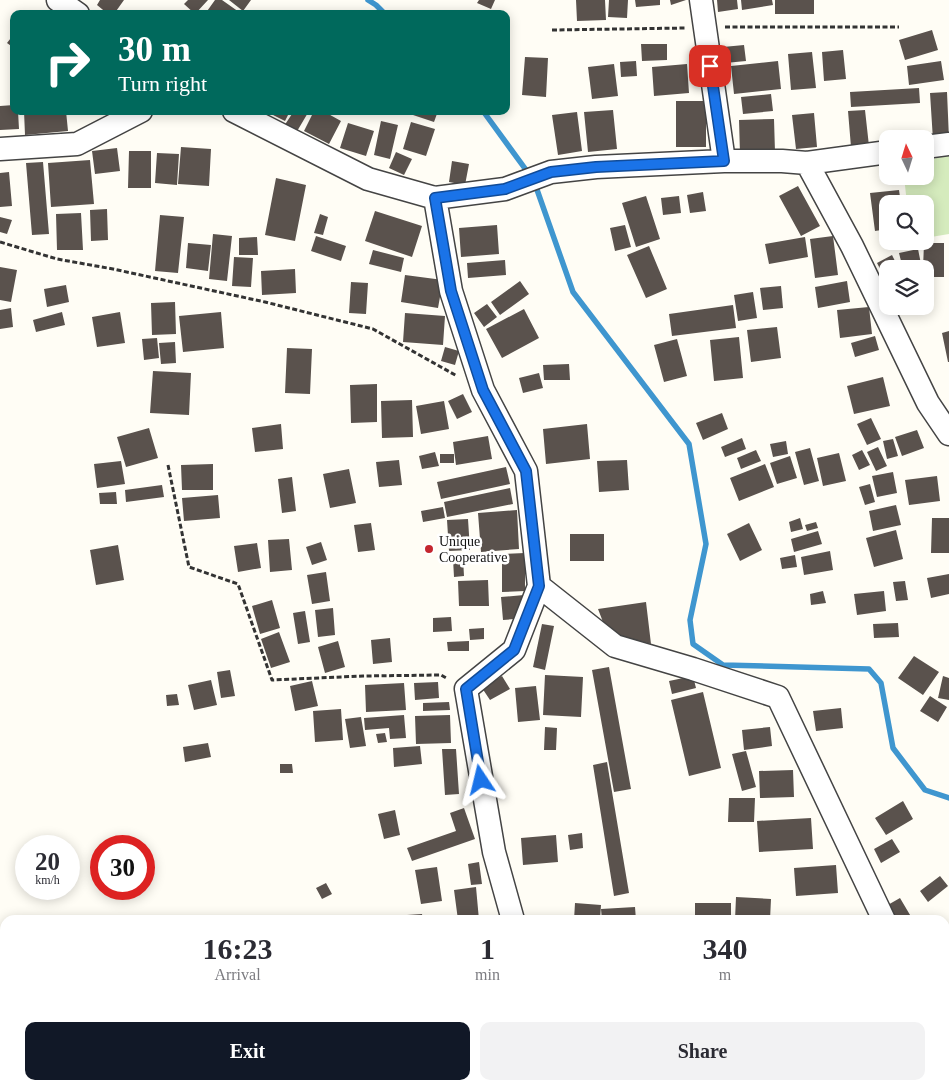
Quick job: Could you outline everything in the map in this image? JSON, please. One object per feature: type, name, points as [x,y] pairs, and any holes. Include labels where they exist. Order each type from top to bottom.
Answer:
[{"type":"street","points":[[58,0],[72,10]]},
{"type":"street","points":[[701,0],[724,161]]},
{"type":"street","points":[[0,149],[77,144],[133,115]]},
{"type":"street","points":[[242,115],[368,179],[435,198],[505,189],[551,172],[596,167],[724,161],[807,163],[879,153]]},
{"type":"street","points":[[934,146],[949,144]]},
{"type":"street","points":[[807,163],[852,246],[928,402],[949,434]]},
{"type":"street","points":[[435,198],[451,291],[483,390],[526,471],[539,586],[514,650],[466,689],[494,852],[512,915]]},
{"type":"street","points":[[539,586],[615,646],[778,698],[882,915]]},
{"type":"path","points":[[552,30],[705,27],[899,27]]},
{"type":"path","points":[[0,242],[57,259],[113,269],[265,302],[373,329],[483,390]]},
{"type":"path","points":[[168,464],[190,567],[238,584],[272,680],[363,676],[441,676],[466,689]]},
{"type":"green space","points":[[949,155],[949,234],[934,236],[934,195],[906,195],[905,185],[934,185],[934,159]]},
{"type":"building","points":[[100,0],[124,0],[117,10],[103,10],[97,5]]},
{"type":"building","points":[[188,0],[208,0],[199,10],[191,10],[184,4]]},
{"type":"building","points":[[215,0],[222,0],[236,10],[208,10]]},
{"type":"building","points":[[229,0],[251,0],[242,10]]},
{"type":"building","points":[[479,0],[495,0],[491,9],[477,3]]},
{"type":"building","points":[[576,0],[605,0],[606,20],[577,21]]},
{"type":"building","points":[[609,0],[628,0],[627,18],[608,17]]},
{"type":"building","points":[[635,0],[660,0],[660,5],[636,7]]},
{"type":"building","points":[[670,0],[686,0],[671,5]]},
{"type":"building","points":[[717,0],[737,0],[738,9],[718,12]]},
{"type":"building","points":[[741,0],[772,0],[773,5],[742,10]]},
{"type":"building","points":[[775,0],[814,0],[814,14],[775,14]]},
{"type":"building","points":[[932,30],[938,50],[905,60],[899,40]]},
{"type":"building","points":[[641,44],[667,44],[667,60],[642,61]]},
{"type":"building","points":[[744,45],[746,61],[725,63],[723,47]]},
{"type":"building","points":[[843,50],[846,79],[824,81],[822,52]]},
{"type":"building","points":[[812,52],[816,88],[791,90],[788,54]]},
{"type":"building","points":[[525,57],[548,58],[546,97],[522,95]]},
{"type":"building","points":[[636,61],[637,76],[621,77],[620,62]]},
{"type":"building","points":[[778,61],[781,89],[734,94],[731,66]]},
{"type":"building","points":[[941,61],[944,80],[909,85],[907,66]]},
{"type":"building","points":[[614,64],[618,96],[592,99],[588,67]]},
{"type":"building","points":[[687,64],[689,93],[654,96],[652,67]]},
{"type":"building","points":[[919,88],[920,103],[851,107],[850,92]]},
{"type":"building","points":[[947,92],[949,139],[934,140],[930,93]]},
{"type":"building","points":[[771,94],[773,111],[743,114],[741,97]]},
{"type":"building","points":[[676,101],[706,101],[706,147],[676,147]]},
{"type":"building","points":[[10,105],[10,115],[18,115],[19,129],[0,130],[0,106]]},
{"type":"building","points":[[613,110],[617,149],[588,152],[584,112]]},
{"type":"building","points":[[865,110],[869,146],[851,147],[848,111]]},
{"type":"building","points":[[577,112],[582,151],[558,155],[552,115]]},
{"type":"building","points":[[814,113],[817,147],[796,149],[792,115]]},
{"type":"building","points":[[24,115],[66,115],[68,131],[25,135]]},
{"type":"building","points":[[273,115],[288,115],[285,121]]},
{"type":"building","points":[[291,115],[307,115],[296,133],[284,126]]},
{"type":"building","points":[[312,115],[330,115],[341,121],[329,144],[304,131]]},
{"type":"building","points":[[413,115],[437,115],[434,122]]},
{"type":"building","points":[[774,119],[775,152],[740,154],[739,120]]},
{"type":"building","points":[[381,121],[398,125],[390,159],[374,155]]},
{"type":"building","points":[[411,122],[435,129],[426,156],[403,149]]},
{"type":"building","points":[[348,123],[374,131],[366,156],[340,148]]},
{"type":"building","points":[[181,147],[211,149],[209,186],[178,184]]},
{"type":"building","points":[[117,148],[120,171],[95,174],[92,151]]},
{"type":"building","points":[[129,151],[151,151],[151,188],[128,188]]},
{"type":"building","points":[[396,152],[412,159],[404,175],[389,168]]},
{"type":"building","points":[[157,153],[179,154],[177,185],[155,183]]},
{"type":"building","points":[[90,160],[94,204],[51,207],[48,163]]},
{"type":"building","points":[[452,161],[469,164],[465,185],[449,182]]},
{"type":"building","points":[[43,162],[49,234],[32,235],[26,163]]},
{"type":"building","points":[[9,172],[12,206],[0,207],[0,173]]},
{"type":"building","points":[[276,178],[306,185],[295,241],[265,235]]},
{"type":"building","points":[[798,186],[820,226],[801,236],[779,196]]},
{"type":"building","points":[[899,190],[900,195],[879,195],[879,230],[875,231],[870,193]]},
{"type":"building","points":[[703,192],[706,211],[690,213],[687,195]]},
{"type":"building","points":[[646,196],[660,239],[636,247],[622,203]]},
{"type":"building","points":[[679,196],[681,213],[663,215],[661,198]]},
{"type":"building","points":[[107,209],[108,240],[91,241],[90,210]]},
{"type":"building","points":[[375,211],[422,226],[412,257],[365,241]]},
{"type":"building","points":[[81,213],[83,250],[57,250],[56,214]]},
{"type":"building","points":[[320,214],[328,217],[323,235],[314,233]]},
{"type":"building","points":[[160,215],[184,217],[178,273],[155,271]]},
{"type":"building","points":[[0,217],[12,220],[7,234],[0,232]]},
{"type":"building","points":[[497,225],[499,254],[461,257],[459,228]]},
{"type":"building","points":[[625,225],[631,247],[615,251],[610,228]]},
{"type":"building","points":[[213,234],[232,236],[227,281],[209,279]]},
{"type":"building","points":[[316,236],[346,246],[341,261],[311,251]]},
{"type":"building","points":[[833,236],[838,275],[815,278],[810,239]]},
{"type":"building","points":[[257,237],[258,255],[239,255],[239,238]]},
{"type":"building","points":[[805,237],[808,257],[769,264],[765,244]]},
{"type":"building","points":[[188,243],[211,245],[208,271],[186,268]]},
{"type":"building","points":[[934,243],[944,243],[944,277],[934,277],[934,260],[923,260],[924,250],[934,250]]},
{"type":"building","points":[[649,246],[667,289],[646,298],[627,255]]},
{"type":"building","points":[[373,250],[404,258],[401,272],[369,264]]},
{"type":"building","points":[[918,250],[920,260],[901,260],[899,253]]},
{"type":"building","points":[[892,255],[894,260],[883,260]]},
{"type":"building","points":[[234,257],[253,258],[251,287],[232,286]]},
{"type":"building","points":[[505,260],[506,275],[468,278],[467,263]]},
{"type":"building","points":[[0,267],[17,270],[11,302],[0,300]]},
{"type":"building","points":[[295,269],[296,293],[262,295],[261,271]]},
{"type":"building","points":[[405,275],[443,280],[438,308],[401,302]]},
{"type":"building","points":[[520,281],[529,294],[500,315],[491,302]]},
{"type":"building","points":[[847,281],[850,302],[818,308],[815,287]]},
{"type":"building","points":[[351,282],[368,283],[366,314],[349,313]]},
{"type":"building","points":[[66,285],[69,302],[47,307],[44,289]]},
{"type":"building","points":[[781,286],[783,308],[763,310],[760,288]]},
{"type":"building","points":[[753,292],[757,318],[738,321],[734,295]]},
{"type":"building","points":[[175,302],[176,334],[152,335],[151,303]]},
{"type":"building","points":[[487,304],[497,317],[484,327],[474,313]]},
{"type":"building","points":[[733,305],[736,328],[672,336],[669,314]]},
{"type":"building","points":[[869,307],[872,334],[840,338],[837,310]]},
{"type":"building","points":[[11,308],[13,327],[0,329],[0,310]]},
{"type":"building","points":[[524,309],[539,338],[502,358],[486,329]]},
{"type":"building","points":[[62,312],[65,325],[36,332],[33,320]]},
{"type":"building","points":[[120,312],[125,343],[97,347],[92,317]]},
{"type":"building","points":[[221,312],[224,348],[183,352],[179,316]]},
{"type":"building","points":[[405,313],[445,316],[443,345],[403,342]]},
{"type":"building","points":[[777,327],[781,358],[751,362],[747,330]]},
{"type":"building","points":[[949,331],[949,362],[948,362],[942,333]]},
{"type":"building","points":[[875,336],[879,350],[855,357],[851,343]]},
{"type":"building","points":[[739,337],[743,378],[714,381],[710,340]]},
{"type":"building","points":[[157,338],[159,358],[144,360],[142,339]]},
{"type":"building","points":[[677,339],[687,376],[664,382],[654,345]]},
{"type":"building","points":[[175,342],[176,363],[161,364],[159,343]]},
{"type":"building","points":[[445,347],[459,351],[455,365],[441,361]]},
{"type":"building","points":[[287,348],[312,349],[310,394],[285,393]]},
{"type":"building","points":[[569,364],[570,380],[544,380],[543,365]]},
{"type":"building","points":[[153,371],[191,373],[189,415],[150,413]]},
{"type":"building","points":[[539,373],[543,388],[523,393],[519,378]]},
{"type":"building","points":[[883,377],[890,406],[854,414],[847,386]]},
{"type":"building","points":[[377,384],[377,422],[351,423],[350,385]]},
{"type":"building","points":[[463,394],[472,412],[457,419],[448,401]]},
{"type":"building","points":[[412,400],[413,437],[382,438],[381,401]]},
{"type":"building","points":[[444,401],[449,429],[421,434],[416,406]]},
{"type":"building","points":[[722,413],[728,429],[703,440],[696,423]]},
{"type":"building","points":[[871,418],[881,439],[867,445],[857,424]]},
{"type":"building","points":[[281,424],[283,449],[255,452],[252,428]]},
{"type":"building","points":[[587,424],[590,459],[546,464],[543,429]]},
{"type":"building","points":[[149,428],[158,458],[126,467],[117,437]]},
{"type":"building","points":[[917,430],[924,448],[902,456],[895,437]]},
{"type":"building","points":[[488,436],[492,459],[456,465],[453,442]]},
{"type":"building","points":[[742,438],[746,449],[725,457],[721,447]]},
{"type":"building","points":[[893,439],[898,456],[887,459],[883,441]]},
{"type":"building","points":[[786,441],[788,454],[773,457],[770,444]]},
{"type":"building","points":[[878,447],[887,466],[876,471],[867,452]]},
{"type":"building","points":[[810,448],[819,481],[804,485],[795,452]]},
{"type":"building","points":[[756,450],[761,461],[741,469],[737,458]]},
{"type":"building","points":[[862,450],[870,465],[859,470],[852,455]]},
{"type":"building","points":[[435,452],[439,466],[422,469],[419,456]]},
{"type":"building","points":[[839,453],[846,481],[823,486],[817,458]]},
{"type":"building","points":[[440,454],[454,454],[454,463],[440,463]]},
{"type":"building","points":[[790,456],[797,478],[777,484],[770,463]]},
{"type":"building","points":[[399,460],[402,485],[379,487],[376,462]]},
{"type":"building","points":[[627,460],[629,490],[599,492],[597,461]]},
{"type":"building","points":[[121,461],[125,484],[97,488],[94,464]]},
{"type":"building","points":[[213,464],[213,490],[182,490],[181,465]]},
{"type":"building","points":[[765,464],[774,487],[739,501],[730,478]]},
{"type":"building","points":[[506,467],[510,484],[441,499],[437,482]]},
{"type":"building","points":[[349,469],[356,503],[330,508],[323,474]]},
{"type":"building","points":[[893,472],[897,493],[877,497],[872,476]]},
{"type":"building","points":[[937,476],[940,501],[909,505],[905,480]]},
{"type":"building","points":[[292,477],[296,511],[282,513],[278,479]]},
{"type":"building","points":[[870,484],[875,502],[865,505],[859,487]]},
{"type":"building","points":[[162,485],[164,497],[126,502],[125,490]]},
{"type":"building","points":[[510,488],[513,504],[447,517],[444,502]]},
{"type":"building","points":[[116,492],[117,504],[100,504],[99,493]]},
{"type":"building","points":[[218,495],[220,518],[184,521],[182,498]]},
{"type":"building","points":[[896,505],[901,525],[873,531],[869,511]]},
{"type":"building","points":[[443,507],[445,518],[423,522],[421,511]]},
{"type":"building","points":[[517,510],[519,549],[481,552],[478,513]]},
{"type":"building","points":[[800,518],[803,529],[791,532],[789,522]]},
{"type":"building","points":[[932,518],[949,518],[949,553],[931,553]]},
{"type":"building","points":[[468,519],[470,550],[449,551],[447,520]]},
{"type":"building","points":[[816,522],[818,528],[807,531],[805,525]]},
{"type":"building","points":[[371,523],[375,550],[358,552],[354,525]]},
{"type":"building","points":[[749,523],[762,550],[740,561],[727,534]]},
{"type":"building","points":[[896,530],[903,559],[874,567],[866,538]]},
{"type":"building","points":[[818,531],[822,544],[794,552],[791,539]]},
{"type":"building","points":[[570,534],[604,534],[604,561],[570,561]]},
{"type":"building","points":[[289,539],[292,570],[270,572],[268,540]]},
{"type":"building","points":[[321,542],[327,560],[312,565],[306,547]]},
{"type":"building","points":[[257,543],[261,568],[238,572],[234,546]]},
{"type":"building","points":[[118,545],[124,580],[96,585],[90,550]]},
{"type":"building","points":[[830,551],[833,570],[804,575],[801,557]]},
{"type":"building","points":[[525,553],[525,591],[502,592],[502,554]]},
{"type":"building","points":[[795,555],[797,567],[782,569],[780,558]]},
{"type":"building","points":[[463,558],[464,576],[454,577],[453,559]]},
{"type":"building","points":[[326,572],[330,601],[312,604],[307,575]]},
{"type":"building","points":[[949,574],[949,594],[931,598],[927,578]]},
{"type":"building","points":[[488,580],[489,606],[459,606],[458,581]]},
{"type":"building","points":[[905,581],[908,600],[896,601],[893,582]]},
{"type":"building","points":[[823,591],[826,603],[811,605],[810,594]]},
{"type":"building","points":[[884,591],[886,611],[857,615],[854,594]]},
{"type":"building","points":[[524,595],[526,618],[503,620],[501,597]]},
{"type":"building","points":[[272,600],[280,628],[260,634],[252,606]]},
{"type":"building","points":[[646,602],[651,644],[618,635],[603,622],[598,609]]},
{"type":"building","points":[[333,608],[335,635],[318,637],[315,610]]},
{"type":"building","points":[[305,611],[310,642],[298,644],[293,613]]},
{"type":"building","points":[[451,617],[452,631],[433,632],[433,618]]},
{"type":"building","points":[[898,623],[899,637],[874,638],[873,624]]},
{"type":"building","points":[[542,624],[554,626],[545,670],[533,667]]},
{"type":"building","points":[[484,628],[484,639],[470,640],[469,629]]},
{"type":"building","points":[[279,632],[290,662],[271,668],[261,639]]},
{"type":"building","points":[[390,638],[392,662],[373,664],[371,640]]},
{"type":"building","points":[[338,641],[345,667],[325,673],[318,647]]},
{"type":"building","points":[[469,641],[469,651],[448,651],[447,642]]},
{"type":"building","points":[[914,656],[939,672],[923,695],[898,678]]},
{"type":"building","points":[[609,667],[631,789],[614,792],[592,670]]},
{"type":"building","points":[[230,670],[235,696],[221,698],[217,672]]},
{"type":"building","points":[[545,675],[583,677],[581,717],[543,715]]},
{"type":"building","points":[[502,676],[510,689],[490,700],[482,688]]},
{"type":"building","points":[[693,676],[696,688],[672,694],[669,681]]},
{"type":"building","points":[[943,676],[949,678],[949,700],[938,698]]},
{"type":"building","points":[[211,680],[217,705],[194,710],[188,685]]},
{"type":"building","points":[[312,681],[318,706],[295,711],[290,686]]},
{"type":"building","points":[[438,682],[439,698],[415,700],[414,683]]},
{"type":"building","points":[[404,683],[406,710],[366,712],[365,685]]},
{"type":"building","points":[[536,686],[540,720],[518,722],[515,688]]},
{"type":"building","points":[[703,692],[721,768],[689,776],[671,700]]},
{"type":"building","points":[[177,694],[179,705],[167,706],[166,695]]},
{"type":"building","points":[[930,696],[947,707],[938,722],[920,711]]},
{"type":"building","points":[[449,702],[450,710],[423,711],[423,703]]},
{"type":"building","points":[[841,708],[843,728],[816,731],[813,711]]},
{"type":"building","points":[[341,709],[343,740],[315,742],[313,711]]},
{"type":"building","points":[[404,715],[406,738],[390,739],[389,728],[365,730],[364,718]]},
{"type":"building","points":[[450,715],[451,743],[416,744],[415,716]]},
{"type":"building","points":[[361,717],[366,746],[350,748],[345,719]]},
{"type":"building","points":[[545,727],[557,728],[556,750],[544,750]]},
{"type":"building","points":[[770,727],[772,746],[744,750],[742,730]]},
{"type":"building","points":[[385,733],[387,742],[378,743],[376,734]]},
{"type":"building","points":[[208,743],[211,757],[185,762],[183,747]]},
{"type":"building","points":[[420,746],[422,764],[394,767],[393,748]]},
{"type":"building","points":[[442,749],[456,749],[459,794],[445,795]]},
{"type":"building","points":[[746,751],[756,787],[742,791],[732,754]]},
{"type":"building","points":[[607,762],[629,893],[614,896],[593,765]]},
{"type":"building","points":[[280,764],[292,764],[293,773],[280,773]]},
{"type":"building","points":[[793,770],[794,797],[760,798],[759,771]]},
{"type":"building","points":[[729,798],[755,798],[754,822],[728,822]]},
{"type":"building","points":[[903,801],[913,819],[886,835],[875,818]]},
{"type":"building","points":[[464,808],[475,839],[412,861],[407,848],[456,831],[450,813]]},
{"type":"building","points":[[395,810],[400,835],[384,839],[378,814]]},
{"type":"building","points":[[811,818],[813,849],[759,852],[757,821]]},
{"type":"building","points":[[582,833],[583,848],[570,850],[568,835]]},
{"type":"building","points":[[556,835],[558,862],[523,865],[521,838]]},
{"type":"building","points":[[892,839],[900,852],[881,863],[874,849]]},
{"type":"building","points":[[479,862],[482,884],[471,885],[468,864]]},
{"type":"building","points":[[836,865],[838,893],[796,896],[794,868]]},
{"type":"building","points":[[437,867],[442,901],[421,904],[415,870]]},
{"type":"building","points":[[940,876],[948,886],[928,902],[920,891]]},
{"type":"building","points":[[326,883],[332,894],[322,899],[316,888]]},
{"type":"building","points":[[476,887],[479,915],[457,915],[454,890]]},
{"type":"building","points":[[736,897],[771,899],[770,915],[735,915]]},
{"type":"building","points":[[900,898],[910,915],[891,915],[886,906]]},
{"type":"building","points":[[575,903],[601,905],[600,915],[574,915]]},
{"type":"building","points":[[695,903],[731,903],[731,915],[695,915]]},
{"type":"building","points":[[635,907],[636,915],[602,915],[601,909]]},
{"type":"waterway","points":[[368,0],[381,10]]},
{"type":"waterway","points":[[486,115],[529,174]]},
{"type":"waterway","points":[[535,184],[573,292],[689,444],[706,544],[690,620],[693,644],[723,665],[869,669],[881,683],[893,748],[925,790],[949,798]]},
{"type":"place","name":"Unique Cooperative","points":[[429,549]]},
{"type":"route","points":[[481,780],[466,689],[514,650],[539,586],[526,471],[483,390],[451,291],[435,198],[505,189],[551,172],[596,167],[724,161],[710,66]]}]
